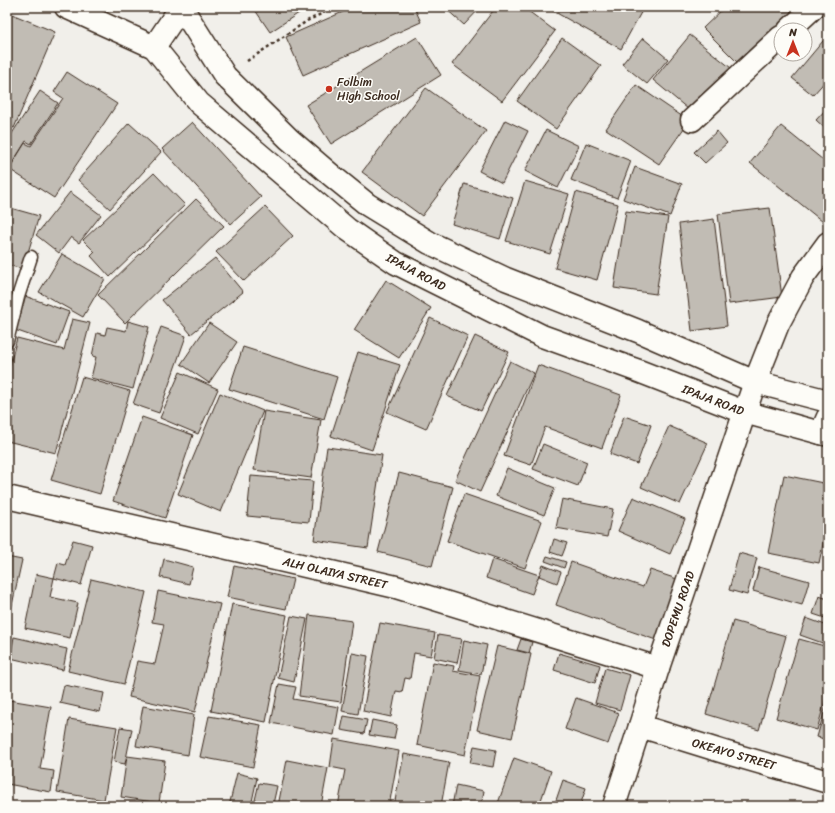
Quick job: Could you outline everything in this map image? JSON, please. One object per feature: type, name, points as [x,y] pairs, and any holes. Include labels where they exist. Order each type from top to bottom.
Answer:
[{"type":"main road","name":"IPAJA ROAD","points":[[66,7],[154,47],[200,103],[347,229],[396,263],[542,336],[636,370],[744,412],[826,429]]},
{"type":"main road","points":[[154,47],[181,7],[225,76],[289,139],[330,175],[368,205],[430,243],[506,279],[638,332],[755,382],[828,401]]},
{"type":"main road","points":[[798,22],[814,7]]},
{"type":"main road","points":[[692,120],[773,44]]},
{"type":"main road","name":"DOPEMU ROAD","points":[[614,806],[658,668],[755,382],[785,310],[803,278],[828,243]]},
{"type":"main road","name":"ALH OLAIYA STREET","points":[[7,496],[396,587],[658,668]]},
{"type":"main road","name":"OKEAYO STREET","points":[[640,726],[828,782]]},
{"type":"lane","points":[[7,341],[18,297],[31,257]]},
{"type":"path","points":[[225,76],[307,21],[335,7]]},
{"type":"building","points":[[253,7],[308,7],[270,32]]},
{"type":"building","points":[[354,7],[414,7],[421,22],[303,75],[286,37]]},
{"type":"building","points":[[444,7],[481,7],[464,25]]},
{"type":"building","points":[[496,7],[523,7],[555,31],[502,101],[452,64]]},
{"type":"building","points":[[555,7],[644,7],[621,49],[553,11]]},
{"type":"building","points":[[725,7],[806,7],[791,22],[773,22],[773,39],[743,68],[703,28]]},
{"type":"building","points":[[7,12],[55,32],[14,128],[7,125]]},
{"type":"building","points":[[690,35],[731,68],[694,114],[653,80]]},
{"type":"building","points":[[828,35],[828,78],[813,95],[792,78],[805,62],[813,62],[813,53]]},
{"type":"building","points":[[417,37],[441,75],[331,144],[306,105]]},
{"type":"building","points":[[562,38],[601,66],[556,129],[517,101]]},
{"type":"building","points":[[643,38],[668,59],[647,84],[622,64]]},
{"type":"building","points":[[67,72],[117,104],[54,198],[9,169],[25,143],[31,146],[63,98],[54,92]]},
{"type":"building","points":[[636,85],[689,121],[659,164],[606,129]]},
{"type":"building","points":[[426,88],[486,131],[422,216],[362,172]]},
{"type":"building","points":[[40,91],[58,103],[31,144],[26,141],[11,165],[7,162],[7,141]]},
{"type":"building","points":[[828,107],[828,131],[816,120]]},
{"type":"building","points":[[505,120],[528,131],[502,183],[479,171]]},
{"type":"building","points":[[192,122],[261,197],[231,224],[162,149]]},
{"type":"building","points":[[129,123],[161,152],[110,209],[78,180]]},
{"type":"building","points":[[781,126],[828,164],[828,226],[750,163]]},
{"type":"building","points":[[546,130],[579,146],[558,188],[525,171]]},
{"type":"building","points":[[717,131],[727,143],[705,163],[694,152]]},
{"type":"building","points":[[586,143],[631,161],[617,198],[571,180]]},
{"type":"building","points":[[635,167],[682,184],[670,216],[623,199]]},
{"type":"building","points":[[154,173],[185,205],[110,277],[91,256],[95,252],[83,240]]},
{"type":"building","points":[[525,181],[569,194],[550,254],[506,241]]},
{"type":"building","points":[[464,184],[513,198],[500,239],[452,224]]},
{"type":"building","points":[[70,192],[101,215],[79,243],[71,237],[59,253],[36,235]]},
{"type":"building","points":[[576,192],[618,204],[597,280],[555,268]]},
{"type":"building","points":[[196,199],[224,226],[125,323],[98,295]]},
{"type":"building","points":[[7,207],[39,216],[23,269],[7,265]]},
{"type":"building","points":[[265,207],[293,236],[244,281],[216,252]]},
{"type":"building","points":[[770,208],[782,297],[729,304],[718,214]]},
{"type":"building","points":[[626,211],[668,217],[656,294],[614,288]]},
{"type":"building","points":[[714,219],[727,326],[692,331],[679,224]]},
{"type":"building","points":[[62,254],[105,279],[83,317],[39,292]]},
{"type":"building","points":[[215,258],[243,292],[191,334],[162,300]]},
{"type":"building","points":[[386,280],[431,308],[399,358],[354,330]]},
{"type":"building","points":[[25,296],[69,312],[57,345],[12,329]]},
{"type":"building","points":[[430,318],[468,336],[426,429],[387,412]]},
{"type":"building","points":[[72,319],[90,323],[56,453],[7,441],[7,376],[17,338],[64,350]]},
{"type":"building","points":[[128,321],[149,327],[133,389],[91,378],[96,357],[92,356],[97,333],[105,335],[107,327],[126,331]]},
{"type":"building","points":[[209,323],[237,342],[209,383],[181,364]]},
{"type":"building","points":[[161,327],[186,336],[159,413],[133,404]]},
{"type":"building","points":[[475,336],[509,352],[481,411],[447,396]]},
{"type":"building","points":[[243,347],[337,377],[324,419],[229,389]]},
{"type":"building","points":[[358,352],[400,365],[372,450],[331,436]]},
{"type":"building","points":[[510,361],[534,373],[480,492],[455,480]]},
{"type":"building","points":[[538,365],[621,395],[602,448],[545,427],[531,465],[504,456]]},
{"type":"building","points":[[180,372],[218,389],[198,434],[160,418]]},
{"type":"building","points":[[82,377],[130,391],[100,494],[51,480]]},
{"type":"building","points":[[220,393],[263,411],[221,512],[178,494]]},
{"type":"building","points":[[264,411],[321,420],[311,478],[254,470]]},
{"type":"building","points":[[624,416],[651,425],[637,464],[610,454]]},
{"type":"building","points":[[142,417],[193,435],[165,518],[113,501]]},
{"type":"building","points":[[669,426],[708,443],[680,504],[641,487]]},
{"type":"building","points":[[543,444],[587,462],[578,486],[533,469]]},
{"type":"building","points":[[327,447],[382,455],[368,548],[314,540]]},
{"type":"building","points":[[507,468],[555,488],[544,515],[496,496]]},
{"type":"building","points":[[399,473],[453,487],[432,566],[378,552]]},
{"type":"building","points":[[784,475],[828,484],[828,520],[819,563],[768,553]]},
{"type":"building","points":[[251,476],[313,481],[309,522],[247,516]]},
{"type":"building","points":[[464,494],[542,521],[525,568],[447,541]]},
{"type":"building","points":[[633,497],[685,519],[670,554],[618,531]]},
{"type":"building","points":[[562,499],[613,509],[607,537],[556,528]]},
{"type":"building","points":[[554,539],[567,543],[562,556],[550,552]]},
{"type":"building","points":[[73,540],[92,545],[81,585],[54,578],[58,563],[65,565]]},
{"type":"building","points":[[739,553],[757,558],[747,595],[729,590]]},
{"type":"building","points":[[547,556],[566,562],[564,568],[545,561]]},
{"type":"building","points":[[7,557],[22,560],[7,628]]},
{"type":"building","points":[[164,559],[193,567],[189,584],[160,577]]},
{"type":"building","points":[[492,559],[539,575],[532,594],[486,578]]},
{"type":"building","points":[[571,562],[643,587],[650,570],[677,579],[656,640],[556,605]]},
{"type":"building","points":[[543,565],[561,572],[557,583],[539,576]]},
{"type":"building","points":[[234,566],[293,579],[286,609],[227,597]]},
{"type":"building","points":[[759,567],[809,581],[802,605],[753,591]]},
{"type":"building","points":[[36,574],[54,578],[50,597],[78,603],[70,638],[25,628]]},
{"type":"building","points":[[91,579],[146,592],[124,684],[68,671]]},
{"type":"building","points":[[158,591],[220,604],[195,712],[129,697],[137,661],[155,664],[164,624],[152,622]]},
{"type":"building","points":[[819,596],[828,599],[828,619],[813,614]]},
{"type":"building","points":[[232,604],[287,615],[266,722],[211,711]]},
{"type":"building","points":[[309,615],[352,621],[341,702],[299,696]]},
{"type":"building","points":[[291,616],[307,619],[294,682],[278,678]]},
{"type":"building","points":[[806,618],[828,626],[828,645],[800,635]]},
{"type":"building","points":[[733,621],[786,636],[759,730],[706,714]]},
{"type":"building","points":[[380,623],[435,633],[431,656],[414,653],[410,679],[405,678],[402,692],[396,691],[391,717],[363,711]]},
{"type":"building","points":[[438,635],[462,639],[457,663],[434,658]]},
{"type":"building","points":[[14,637],[67,649],[63,670],[10,658]]},
{"type":"building","points":[[521,639],[532,642],[529,653],[517,650]]},
{"type":"building","points":[[799,639],[828,647],[828,690],[817,730],[776,718]]},
{"type":"building","points":[[464,640],[487,645],[481,674],[459,670]]},
{"type":"building","points":[[497,646],[531,654],[512,738],[477,730]]},
{"type":"building","points":[[352,653],[368,656],[358,714],[342,711]]},
{"type":"building","points":[[559,653],[600,665],[595,683],[554,670]]},
{"type":"building","points":[[433,662],[454,666],[453,671],[480,676],[465,755],[417,745]]},
{"type":"building","points":[[605,668],[630,675],[620,710],[595,703]]},
{"type":"building","points":[[279,684],[296,687],[293,699],[339,707],[334,735],[271,723]]},
{"type":"building","points":[[64,685],[104,693],[100,712],[60,703]]},
{"type":"building","points":[[576,698],[619,713],[608,744],[565,729]]},
{"type":"building","points":[[828,699],[828,740],[817,737]]},
{"type":"building","points":[[9,700],[51,707],[40,769],[54,771],[51,792],[7,784],[7,712]]},
{"type":"building","points":[[143,706],[194,715],[188,755],[136,746]]},
{"type":"building","points":[[209,716],[261,725],[253,767],[200,757]]},
{"type":"building","points":[[344,716],[367,720],[364,734],[341,730]]},
{"type":"building","points":[[69,719],[117,727],[104,800],[57,792]]},
{"type":"building","points":[[372,720],[397,725],[394,739],[369,735]]},
{"type":"building","points":[[120,727],[132,729],[125,764],[114,762]]},
{"type":"building","points":[[334,739],[399,751],[389,806],[338,806],[345,770],[330,767]]},
{"type":"building","points":[[474,746],[496,750],[493,767],[470,763]]},
{"type":"building","points":[[404,754],[449,762],[441,806],[394,806]]},
{"type":"building","points":[[127,756],[165,761],[159,803],[121,797]]},
{"type":"building","points":[[514,758],[551,771],[539,806],[497,806]]},
{"type":"building","points":[[287,760],[328,768],[321,806],[278,806]]},
{"type":"building","points":[[237,773],[257,778],[251,806],[229,806]]},
{"type":"building","points":[[563,780],[586,788],[580,806],[554,806]]},
{"type":"building","points":[[259,783],[277,786],[273,804],[255,800]]},
{"type":"building","points":[[456,785],[484,791],[481,806],[452,806]]},
{"type":"building","points":[[254,803],[271,806],[253,806]]},
{"type":"place","name":"Folbim High School","points":[[329,89]]}]
